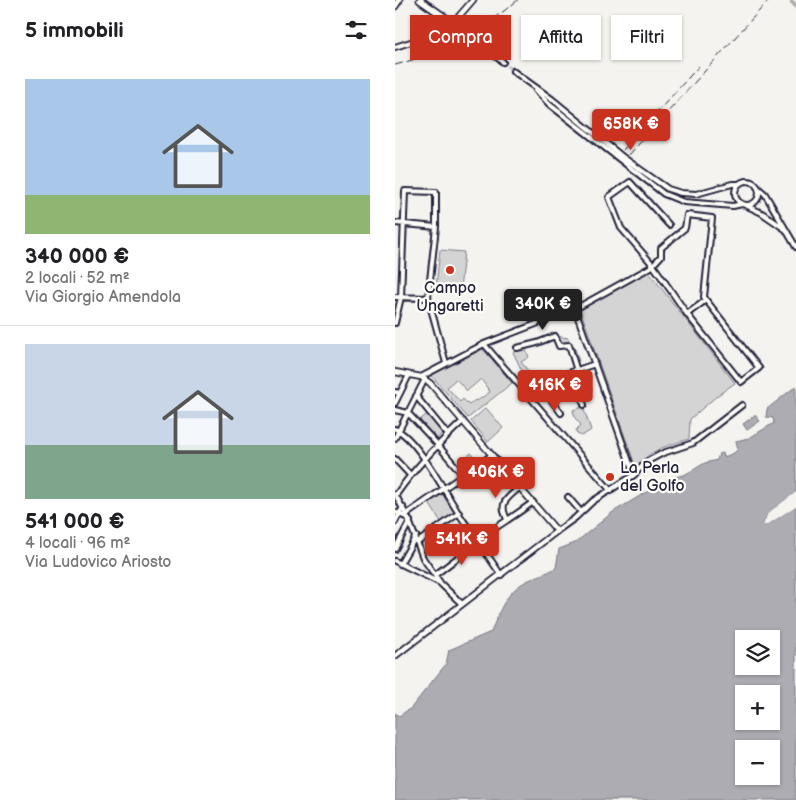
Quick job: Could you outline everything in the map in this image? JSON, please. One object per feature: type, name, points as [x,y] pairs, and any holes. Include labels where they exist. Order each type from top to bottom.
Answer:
[{"type":"highway","points":[[420,0],[442,15]]},
{"type":"highway","points":[[424,0],[444,15]]},
{"type":"street","points":[[460,15],[473,0]]},
{"type":"street","points":[[395,47],[410,42]]},
{"type":"street","points":[[513,71],[553,99],[624,158],[668,189],[681,193],[696,194],[732,184],[749,181],[754,183],[765,194],[796,247]]},
{"type":"street","points":[[531,85],[549,104],[664,194],[684,202],[733,206],[751,204],[757,200],[759,194],[757,187]]},
{"type":"street","points":[[395,438],[397,429],[408,413],[423,378],[446,363],[484,344],[575,308],[653,265],[661,256],[661,248],[685,228],[687,215],[711,216],[712,218],[703,297],[759,368],[741,382],[687,314],[653,265],[621,228],[609,197],[630,182],[669,225]]},
{"type":"street","points":[[738,184],[734,194],[736,199],[787,231]]},
{"type":"street","points":[[395,323],[401,297],[405,191],[436,192],[436,227],[428,298],[446,363]]},
{"type":"street","points":[[395,223],[436,227]]},
{"type":"street","points":[[395,296],[428,298]]},
{"type":"street","points":[[687,314],[706,300]]},
{"type":"street","points":[[575,308],[634,475]]},
{"type":"street","points":[[517,348],[555,336],[559,346],[569,346],[576,370],[585,390],[580,392],[584,405]]},
{"type":"street","points":[[484,344],[611,491]]},
{"type":"street","points":[[525,392],[539,384],[595,364]]},
{"type":"street","points":[[395,372],[423,378],[463,421],[557,531]]},
{"type":"street","points":[[395,404],[397,393],[409,375]]},
{"type":"street","points":[[539,384],[561,413]]},
{"type":"street","points":[[416,396],[448,435]]},
{"type":"street","points":[[395,656],[501,575],[593,501],[634,475],[646,462],[663,453],[693,443],[742,405]]},
{"type":"street","points":[[395,410],[408,413],[463,475]]},
{"type":"street","points":[[462,604],[441,584],[423,558],[408,518],[395,495],[424,458],[463,421]]},
{"type":"street","points":[[397,429],[424,458],[459,514],[501,575]]},
{"type":"street","points":[[395,549],[408,518],[443,488],[492,455]]},
{"type":"street","points":[[395,459],[410,475]]},
{"type":"street","points":[[507,519],[503,507],[505,501],[520,487]]},
{"type":"street","points":[[567,497],[581,512]]},
{"type":"street","points":[[435,575],[507,519],[513,517],[533,502]]},
{"type":"street","points":[[395,522],[397,513],[403,507]]},
{"type":"street","points":[[397,513],[408,518]]},
{"type":"street","points":[[418,542],[459,514]]},
{"type":"street","points":[[401,564],[416,536]]},
{"type":"street","points":[[395,561],[441,584]]},
{"type":"shaded area","name":"Campo Ungaretti","points":[[440,250],[464,252],[460,290],[436,287]]},
{"type":"shaded area","points":[[648,271],[735,383],[690,419],[689,439],[653,452],[636,468],[580,309]]},
{"type":"shaded area","points":[[556,336],[568,338],[575,349],[579,361],[575,361],[568,344],[559,345]]},
{"type":"shaded area","points":[[525,348],[529,357],[521,362],[533,377],[530,379],[521,369],[513,352]]},
{"type":"shaded area","points":[[483,349],[512,383],[468,418],[431,375]],"holes":[[[456,379],[467,391],[481,379],[490,392],[469,405],[463,399],[460,402],[447,387]]]},
{"type":"shaded area","points":[[796,386],[796,492],[768,513],[763,524],[767,525],[796,506],[796,800],[395,800],[395,713],[399,716],[411,708],[446,664],[449,650],[491,632],[504,603],[514,590],[527,581],[556,568],[559,549],[575,543],[613,512],[670,478],[684,475],[705,463],[717,460],[719,454],[723,453],[724,457],[734,453],[738,449],[736,441],[749,438],[774,423],[773,418],[766,417],[767,409]]},
{"type":"shaded area","points":[[583,407],[591,430],[582,436],[577,434],[576,430],[581,425],[575,418],[573,410]]},
{"type":"shaded area","points":[[486,408],[503,428],[488,442],[471,421]]},
{"type":"shaded area","points":[[427,414],[443,433],[436,439],[420,420]]},
{"type":"shaded area","points":[[755,415],[760,421],[747,430],[743,424]]},
{"type":"shaded area","points":[[471,453],[477,460],[464,470],[458,464]]},
{"type":"shaded area","points":[[443,494],[455,513],[441,522],[429,503]]},
{"type":"pier","points":[[796,492],[796,496],[770,515],[766,523],[796,503],[796,506],[767,525],[763,525],[768,513]]},
{"type":"waterway","points":[[792,2],[796,6]]},
{"type":"tunnel","points":[[503,62],[513,71]]},
{"type":"railway","points":[[395,65],[445,47],[475,31],[518,0]]},
{"type":"railway","points":[[629,155],[769,0]]},
{"type":"railway","points":[[623,150],[699,66]]},
{"type":"place","name":"Campo Ungaretti","points":[[450,270]]},
{"type":"place","name":"La Perla del Golfo","points":[[610,477]]}]
